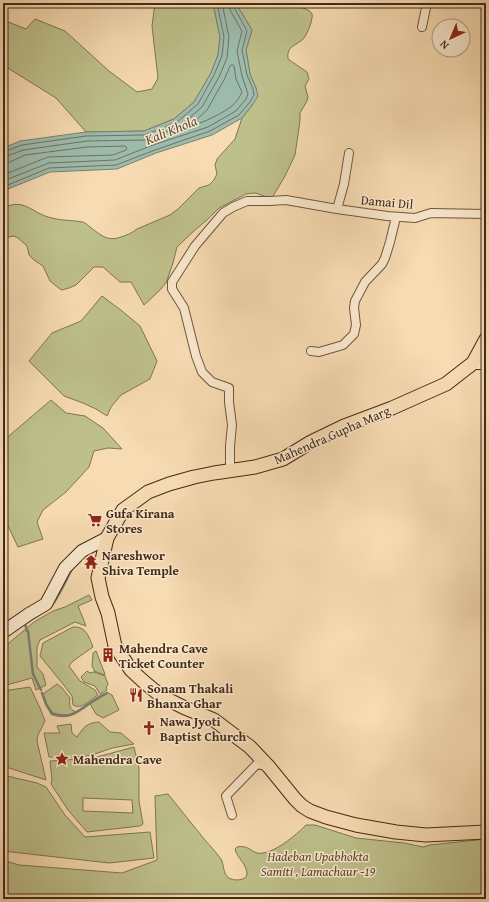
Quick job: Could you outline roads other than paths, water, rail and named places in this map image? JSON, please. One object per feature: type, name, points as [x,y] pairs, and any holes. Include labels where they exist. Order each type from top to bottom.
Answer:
[{"type":"main road","name":"Mahendra Gupha Marg","points":[[485,343],[479,363],[446,384],[392,408],[344,426],[311,442],[283,459],[255,467],[194,477],[148,492],[123,510],[107,538],[98,578],[100,591],[108,613],[115,646],[131,670],[161,696],[214,720],[250,747],[302,806],[310,811],[326,817],[396,832],[426,835],[486,832]]},
{"type":"main road","points":[[3,632],[46,604],[65,568],[82,551],[107,538]]},
{"type":"street","points":[[422,27],[427,3]]},
{"type":"street","points":[[337,209],[344,184],[349,153]]},
{"type":"street","name":"Damai Dil","points":[[230,470],[232,425],[229,388],[212,382],[202,372],[196,356],[184,308],[172,289],[172,282],[195,246],[223,213],[232,207],[248,201],[286,200],[396,217],[415,218],[431,213],[486,214]]},
{"type":"street","points":[[311,351],[319,352],[343,345],[354,334],[356,324],[354,308],[355,301],[366,282],[382,264],[385,258],[396,217]]},
{"type":"street","points":[[232,815],[226,796],[257,764],[269,767]]},
{"type":"water","name":"Kali Khola","points":[[213,3],[239,3],[238,7],[252,30],[246,50],[250,74],[258,96],[242,118],[212,135],[156,153],[117,169],[50,172],[3,191],[3,148],[20,141],[86,132],[144,131],[174,119],[194,102],[211,73],[218,55],[220,37]]},
{"type":"waterway","points":[[52,605],[73,567]]},
{"type":"waterway","points":[[26,623],[40,614]]},
{"type":"waterway","points":[[25,624],[28,631],[33,674],[41,690]]},
{"type":"waterway","points":[[42,693],[52,714],[59,716],[74,714],[107,693]]},
{"type":"place","name":"Gufa Kirana Stores","points":[[95,520]]},
{"type":"place","name":"Nareshwor Shiva Temple","points":[[91,562]]},
{"type":"place","name":"Mahendra Cave Ticket Counter","points":[[108,655]]},
{"type":"place","name":"Sonam Thakali Bhanxa Ghar","points":[[136,695]]},
{"type":"place","name":"Nawa Jyoti Baptist Church","points":[[149,728]]},
{"type":"place","name":"Mahendra Cave","points":[[62,759]]},
{"type":"park label","name":"Hadeban Upabhokta Samiti , Lamachaur -19","points":[[318,864]]}]
